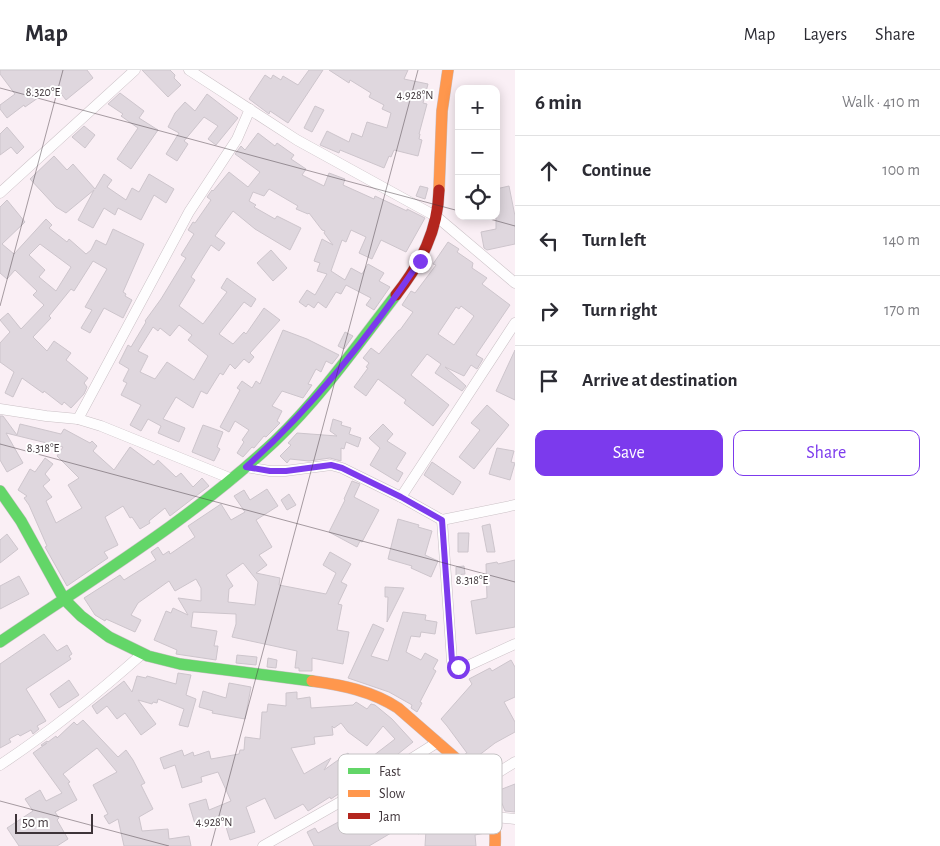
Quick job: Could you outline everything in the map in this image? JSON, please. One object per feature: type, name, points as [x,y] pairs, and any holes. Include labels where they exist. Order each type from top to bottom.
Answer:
[{"type":"street","points":[[0,193],[135,70]]},
{"type":"street","points":[[189,70],[297,140],[437,217],[515,283]]},
{"type":"street","points":[[0,642],[193,511],[232,479],[276,440],[302,413],[354,351],[420,261],[432,235],[437,217],[442,111],[448,70]]},
{"type":"street","points":[[78,419],[188,212],[237,139],[250,109]]},
{"type":"street","points":[[401,497],[515,322]]},
{"type":"street","points":[[0,409],[78,419],[101,426],[232,479]]},
{"type":"street","points":[[246,467],[270,471],[286,471],[331,465],[342,468],[401,497],[442,520],[515,505]]},
{"type":"street","points":[[0,491],[22,521],[64,599],[109,637],[142,654],[180,664],[340,685],[384,699],[398,708],[452,754]]},
{"type":"street","points":[[442,520],[452,661],[463,668],[515,644]]},
{"type":"street","points":[[0,765],[22,751],[102,689],[142,654]]},
{"type":"street","points":[[419,754],[438,742]]},
{"type":"street","points":[[502,770],[515,762]]},
{"type":"street","points":[[263,846],[338,803]]},
{"type":"street","points":[[502,818],[515,819]]},
{"type":"building","points":[[0,70],[87,70],[93,78],[66,100],[55,86],[7,118],[0,109],[0,105],[15,94],[0,74]]},
{"type":"building","points":[[142,70],[170,70],[175,75],[174,78],[181,85],[168,97]]},
{"type":"building","points":[[309,70],[323,70],[288,123],[270,111],[269,114],[249,99],[265,75],[271,79],[273,75],[281,80],[283,76],[298,85]]},
{"type":"building","points":[[329,70],[408,70],[404,79],[428,84],[423,103],[427,104],[419,134],[419,139],[422,140],[418,156],[394,150],[384,168],[340,150],[339,153],[320,145],[327,131],[349,142],[352,133],[362,137],[367,122],[387,128],[391,113],[382,109],[384,105],[369,97],[371,93],[350,80],[349,83]]},
{"type":"building","points":[[120,93],[144,111],[139,118],[158,130],[131,169],[117,159],[138,128],[121,116],[123,114],[108,104]]},
{"type":"building","points":[[207,94],[238,118],[216,145],[208,139],[218,126],[204,117],[184,141],[188,144],[177,161],[166,154],[179,133],[168,127],[175,113],[185,102],[195,111]]},
{"type":"building","points":[[315,106],[324,110],[312,132],[304,128]]},
{"type":"building","points":[[84,126],[95,135],[85,148],[72,137]]},
{"type":"building","points":[[7,127],[24,147],[17,154],[11,147],[0,155],[0,134]]},
{"type":"building","points":[[258,133],[275,146],[277,143],[294,155],[291,159],[306,169],[302,175],[324,186],[329,173],[345,179],[343,185],[374,199],[375,196],[425,218],[406,252],[381,240],[372,259],[359,253],[366,237],[351,230],[346,242],[342,240],[331,271],[345,280],[351,268],[362,274],[368,264],[384,273],[379,281],[390,287],[374,310],[366,305],[371,298],[346,285],[341,294],[336,292],[326,308],[318,302],[314,308],[308,304],[306,307],[299,302],[307,290],[315,295],[327,274],[317,271],[320,263],[314,261],[322,239],[333,245],[324,233],[325,231],[322,230],[309,213],[296,209],[298,206],[269,189],[264,196],[253,192],[249,201],[256,205],[254,207],[275,219],[277,216],[301,228],[290,250],[255,229],[233,211],[215,236],[225,243],[219,251],[211,245],[191,277],[195,280],[179,306],[203,324],[227,292],[221,288],[227,278],[256,299],[251,307],[244,302],[219,334],[233,344],[244,332],[246,334],[264,308],[280,320],[250,353],[254,357],[249,363],[244,359],[235,369],[230,364],[223,375],[220,373],[207,394],[201,391],[193,408],[176,397],[163,419],[185,428],[179,442],[158,433],[161,426],[148,419],[141,431],[130,425],[141,405],[121,395],[127,383],[123,381],[129,369],[119,363],[128,345],[131,347],[145,321],[186,258],[181,255],[194,234],[188,230],[211,200],[207,197],[212,190],[229,172],[248,187],[260,172],[235,154],[241,146],[245,150]],"holes":[[[179,325],[192,335],[188,340],[208,356],[194,380],[167,362],[155,379],[140,372],[148,356],[138,351],[153,327],[158,331],[160,328],[170,336]]]},
{"type":"building","points":[[54,156],[67,170],[73,164],[95,189],[104,174],[112,180],[107,187],[126,200],[132,188],[139,192],[149,174],[174,189],[166,203],[154,195],[141,220],[118,208],[115,215],[104,208],[93,228],[78,220],[94,190],[66,213],[56,207],[30,179]]},
{"type":"building","points":[[420,186],[428,188],[425,199],[416,196]]},
{"type":"building","points":[[509,186],[515,216],[515,244],[487,250],[484,248],[481,232],[496,229],[496,220],[500,220],[500,188]]},
{"type":"building","points":[[7,200],[25,222],[2,244],[14,254],[46,219],[52,225],[49,228],[67,242],[69,239],[86,254],[91,250],[96,240],[106,245],[113,229],[144,244],[123,292],[126,294],[125,296],[132,300],[123,318],[104,308],[90,333],[81,328],[92,310],[85,307],[107,269],[93,261],[74,291],[71,289],[49,316],[51,318],[33,337],[47,351],[54,341],[71,353],[66,360],[88,378],[84,383],[87,387],[84,394],[71,408],[64,402],[62,405],[44,391],[43,393],[22,378],[13,397],[5,393],[14,372],[0,362],[0,343],[10,332],[0,320],[8,313],[21,329],[44,305],[33,295],[37,291],[15,270],[7,279],[0,273],[0,207]],"holes":[[[40,244],[71,267],[56,291],[39,277],[45,270],[29,255]]]},
{"type":"building","points":[[448,242],[459,249],[457,252],[473,263],[472,268],[487,278],[482,284],[510,305],[476,355],[483,359],[477,369],[471,365],[464,376],[445,367],[466,386],[462,391],[435,373],[441,364],[427,354],[411,375],[449,405],[433,426],[404,403],[406,400],[378,379],[366,396],[354,387],[368,368],[366,367],[369,363],[363,358],[371,348],[379,354],[413,312],[402,305],[411,291],[415,293],[436,265],[433,264]],"holes":[[[461,306],[474,316],[454,345],[438,334],[456,307],[459,309]]]},
{"type":"building","points":[[271,250],[287,268],[273,281],[257,263]]},
{"type":"building","points":[[283,330],[307,339],[339,355],[332,364],[326,361],[321,372],[316,369],[308,384],[312,385],[303,398],[282,391],[272,406],[282,411],[277,421],[280,423],[243,457],[237,453],[244,442],[242,440],[249,430],[235,421],[229,432],[220,427],[240,390],[237,388],[242,381],[252,388],[256,381],[260,384]]},
{"type":"building","points":[[345,332],[353,336],[344,349],[338,346]]},
{"type":"building","points":[[515,350],[515,400],[496,391]]},
{"type":"building","points":[[487,405],[509,425],[474,469],[459,457],[480,430],[471,423]]},
{"type":"building","points":[[0,416],[3,416],[17,435],[20,424],[61,434],[64,429],[90,443],[92,441],[97,446],[93,451],[114,470],[130,447],[154,465],[158,460],[176,477],[181,473],[193,487],[202,478],[209,486],[170,516],[165,508],[149,521],[150,523],[140,529],[132,517],[130,518],[123,506],[105,517],[118,545],[104,552],[108,558],[67,586],[45,547],[47,546],[24,498],[27,496],[18,490],[30,469],[35,472],[45,458],[53,464],[45,474],[50,480],[43,486],[52,497],[46,501],[56,523],[82,508],[68,485],[79,478],[57,456],[63,447],[6,433],[23,463],[7,472],[0,460]]},
{"type":"building","points":[[333,419],[342,422],[341,425],[351,428],[349,434],[361,438],[358,447],[346,442],[344,449],[341,448],[341,461],[330,458],[309,461],[290,459],[287,463],[280,456],[291,445],[288,443],[297,433],[337,436],[330,431]]},
{"type":"building","points":[[383,424],[393,434],[387,441],[406,453],[396,469],[403,473],[398,482],[370,465],[380,448],[369,438]]},
{"type":"building","points":[[203,425],[223,432],[217,447],[220,449],[214,461],[192,452]]},
{"type":"building","points":[[497,448],[514,451],[511,462],[515,463],[510,480],[489,474]]},
{"type":"building","points":[[432,462],[461,482],[453,495],[424,475]]},
{"type":"building","points":[[352,481],[360,484],[354,497],[379,510],[362,542],[360,541],[357,547],[329,532]]},
{"type":"building","points":[[267,489],[278,506],[256,520],[272,547],[259,555],[267,565],[256,573],[280,578],[279,585],[326,594],[336,573],[323,565],[330,552],[351,564],[341,582],[347,585],[338,604],[342,605],[337,630],[349,632],[343,664],[312,658],[312,671],[299,671],[299,668],[295,668],[297,651],[232,637],[236,624],[236,614],[193,612],[191,627],[217,631],[214,646],[218,646],[216,660],[176,654],[177,650],[154,640],[166,611],[171,613],[173,608],[188,615],[178,598],[201,601],[201,588],[196,579],[175,591],[169,581],[138,603],[131,615],[141,620],[135,632],[106,619],[105,621],[95,615],[84,598],[120,575],[124,580],[156,560],[151,552],[158,547],[163,555],[169,551],[170,554],[195,537],[188,526],[221,504],[231,520],[245,512],[234,496],[244,490],[250,500]],"holes":[[[243,563],[258,582],[255,605],[228,602],[229,589],[233,586],[226,575]]]},
{"type":"building","points":[[289,494],[296,505],[287,510],[281,500]]},
{"type":"building","points":[[398,519],[432,531],[425,555],[438,561],[431,577],[411,568],[412,566],[388,559]]},
{"type":"building","points":[[490,524],[495,552],[487,552],[482,526]]},
{"type":"building","points":[[458,533],[469,533],[468,552],[458,552]]},
{"type":"building","points":[[7,534],[18,549],[0,563],[0,540]]},
{"type":"building","points":[[515,560],[515,627],[476,634],[471,601],[487,598],[486,564],[497,562],[498,564]]},
{"type":"building","points":[[464,566],[465,574],[456,575],[456,567]]},
{"type":"building","points":[[19,576],[29,594],[0,609],[0,586]]},
{"type":"building","points":[[385,587],[404,588],[387,622],[388,597],[385,597]]},
{"type":"building","points":[[403,612],[426,615],[425,620],[437,622],[435,634],[421,632],[420,637],[411,636],[406,652],[421,660],[425,653],[438,660],[433,669],[436,671],[417,712],[411,708],[412,705],[389,692],[348,678],[373,624],[384,629],[371,656],[388,661]]},
{"type":"building","points":[[44,634],[57,651],[67,645],[72,654],[69,656],[71,659],[26,689],[46,721],[37,726],[39,729],[33,734],[31,730],[20,736],[18,734],[9,739],[11,742],[0,748],[0,664]]},
{"type":"building","points":[[237,655],[257,657],[256,665],[236,663]]},
{"type":"building","points":[[268,658],[277,660],[276,668],[267,667]]},
{"type":"building","points":[[511,660],[515,667],[515,697],[504,702],[515,722],[515,732],[495,743],[481,754],[465,754],[467,753],[441,719],[472,684],[469,679],[490,668],[492,671]]},
{"type":"building","points":[[178,673],[191,675],[186,695],[196,699],[188,727],[179,725],[184,709],[158,699],[157,703],[153,702],[152,704],[138,700],[156,724],[141,735],[125,713],[117,719],[107,706],[97,714],[92,706],[124,681],[132,692],[137,676],[146,678],[147,676],[176,684]]},
{"type":"building","points":[[69,680],[79,695],[59,708],[50,694]]},
{"type":"building","points":[[229,683],[251,687],[245,719],[212,713],[213,711],[199,707],[203,691],[226,698]]},
{"type":"building","points":[[297,692],[297,699],[310,697],[311,708],[353,705],[356,702],[367,709],[371,704],[375,705],[392,719],[413,742],[398,754],[376,754],[395,739],[383,726],[367,746],[348,732],[341,723],[334,728],[332,726],[333,735],[314,737],[315,744],[291,748],[304,774],[331,758],[324,770],[338,760],[338,794],[308,811],[303,804],[275,819],[265,798],[246,807],[255,832],[230,840],[223,817],[220,819],[219,816],[195,824],[189,804],[206,799],[209,810],[231,801],[218,772],[201,777],[202,782],[182,788],[175,765],[164,769],[160,758],[182,750],[184,756],[193,752],[194,756],[209,751],[211,759],[239,754],[240,750],[244,750],[245,737],[260,739],[262,712],[267,712],[268,704],[286,706],[286,693]]},
{"type":"building","points":[[83,720],[118,757],[126,750],[133,760],[145,783],[141,785],[153,809],[139,817],[142,831],[168,829],[169,839],[189,836],[191,846],[124,846],[118,819],[109,824],[104,816],[108,814],[93,785],[117,772],[97,748],[63,774],[70,782],[68,783],[77,800],[55,812],[59,818],[57,820],[68,839],[57,846],[19,846],[7,828],[33,811],[25,799],[40,790],[46,801],[62,793],[33,753],[47,743],[41,745],[47,741],[56,736],[57,738],[74,722],[77,725]]},
{"type":"building","points":[[515,784],[515,812],[505,811],[502,804],[502,789]]},
{"type":"building","points":[[338,822],[338,834],[389,834],[369,846],[314,846],[307,832],[315,828],[318,833]]},
{"type":"building","points":[[426,834],[480,834],[475,835],[476,846],[425,846]]},
{"type":"traffic: fast","points":[[0,642],[142,547],[210,496],[275,441],[308,407],[396,295]]},
{"type":"traffic: fast","points":[[0,491],[21,521],[64,599],[81,616],[109,637],[148,656],[180,664],[312,681]]},
{"type":"traffic: slow","points":[[439,190],[442,111],[448,70]]},
{"type":"traffic: slow","points":[[312,681],[357,690],[388,702],[398,708],[451,754]]},
{"type":"traffic: slow","points":[[495,834],[495,846]]},
{"type":"traffic: jam","points":[[396,295],[420,259],[432,233],[439,190]]},
{"type":"route","points":[[420,261],[410,277],[348,358],[302,413],[246,467],[270,471],[286,471],[331,465],[342,468],[401,497],[442,520],[452,661],[458,667]]}]
